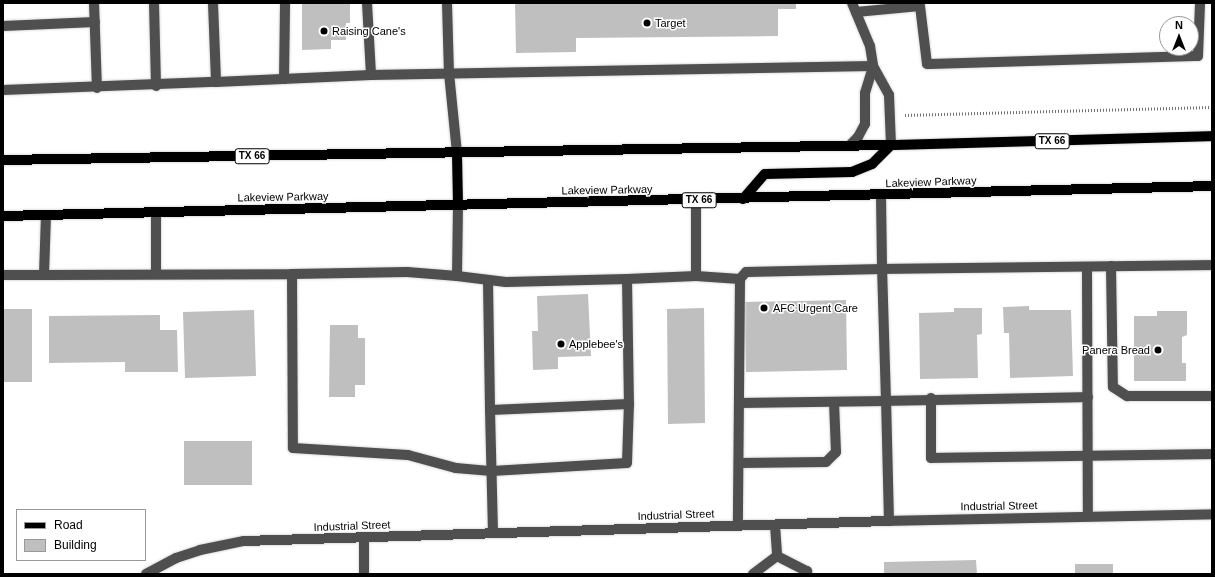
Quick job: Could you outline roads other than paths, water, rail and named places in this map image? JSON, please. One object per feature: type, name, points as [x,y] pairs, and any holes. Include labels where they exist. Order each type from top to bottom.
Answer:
[{"type":"main road","name":"TX 66","points":[[3,160],[848,146],[1212,136]]},
{"type":"main road","points":[[743,199],[765,174],[852,172],[872,164],[891,145]]},
{"type":"main road","points":[[457,153],[458,205]]},
{"type":"main road","name":"Lakeview Parkway","points":[[3,216],[743,199],[1212,186]]},
{"type":"street","points":[[94,3],[97,88]]},
{"type":"street","points":[[154,3],[156,86]]},
{"type":"street","points":[[213,3],[216,82]]},
{"type":"street","points":[[284,79],[285,3]]},
{"type":"street","points":[[367,3],[371,75]]},
{"type":"street","points":[[447,3],[449,73],[457,153]]},
{"type":"street","points":[[891,145],[889,95],[873,66],[870,46],[854,8],[920,6],[927,64],[935,64],[1198,56],[1200,3]]},
{"type":"street","points":[[3,26],[95,22]]},
{"type":"street","points":[[3,90],[156,86],[371,75],[873,66]]},
{"type":"street","points":[[848,146],[858,137],[865,124],[865,93],[873,66]]},
{"type":"street","points":[[881,195],[889,521]]},
{"type":"street","points":[[696,200],[696,276]]},
{"type":"street","points":[[458,205],[458,276]]},
{"type":"street","points":[[156,212],[156,274]]},
{"type":"street","points":[[44,275],[46,215]]},
{"type":"street","points":[[738,526],[740,279],[746,272],[1212,265]]},
{"type":"street","points":[[1111,266],[1113,387],[1127,396],[1212,396]]},
{"type":"street","points":[[1087,267],[1088,516]]},
{"type":"street","points":[[3,275],[407,272],[458,276],[488,281],[627,279],[696,276],[740,279]]},
{"type":"street","points":[[292,274],[293,448],[408,455],[456,468],[492,471],[627,463],[629,404],[627,279]]},
{"type":"street","points":[[488,281],[493,532]]},
{"type":"street","points":[[739,403],[886,401],[931,398],[1088,397]]},
{"type":"street","points":[[931,398],[931,458],[1088,458],[1212,454]]},
{"type":"street","points":[[739,463],[826,462],[836,452],[834,402]]},
{"type":"street","points":[[490,410],[629,404]]},
{"type":"street","name":"Industrial Street","points":[[146,574],[176,558],[219,546],[244,542],[493,532],[1212,514]]},
{"type":"street","points":[[775,525],[777,556]]},
{"type":"street","points":[[364,538],[364,574]]},
{"type":"street","points":[[753,574],[777,556]]},
{"type":"street","points":[[777,556],[807,571],[807,574]]},
{"type":"place","name":"Target","points":[[647,23]]},
{"type":"place","name":"Raising Cane's","points":[[324,31]]},
{"type":"place","name":"AFC Urgent Care","points":[[764,308]]},
{"type":"place","name":"Applebee's","points":[[561,344]]},
{"type":"place","name":"Panera Bread","points":[[1158,350]]}]
